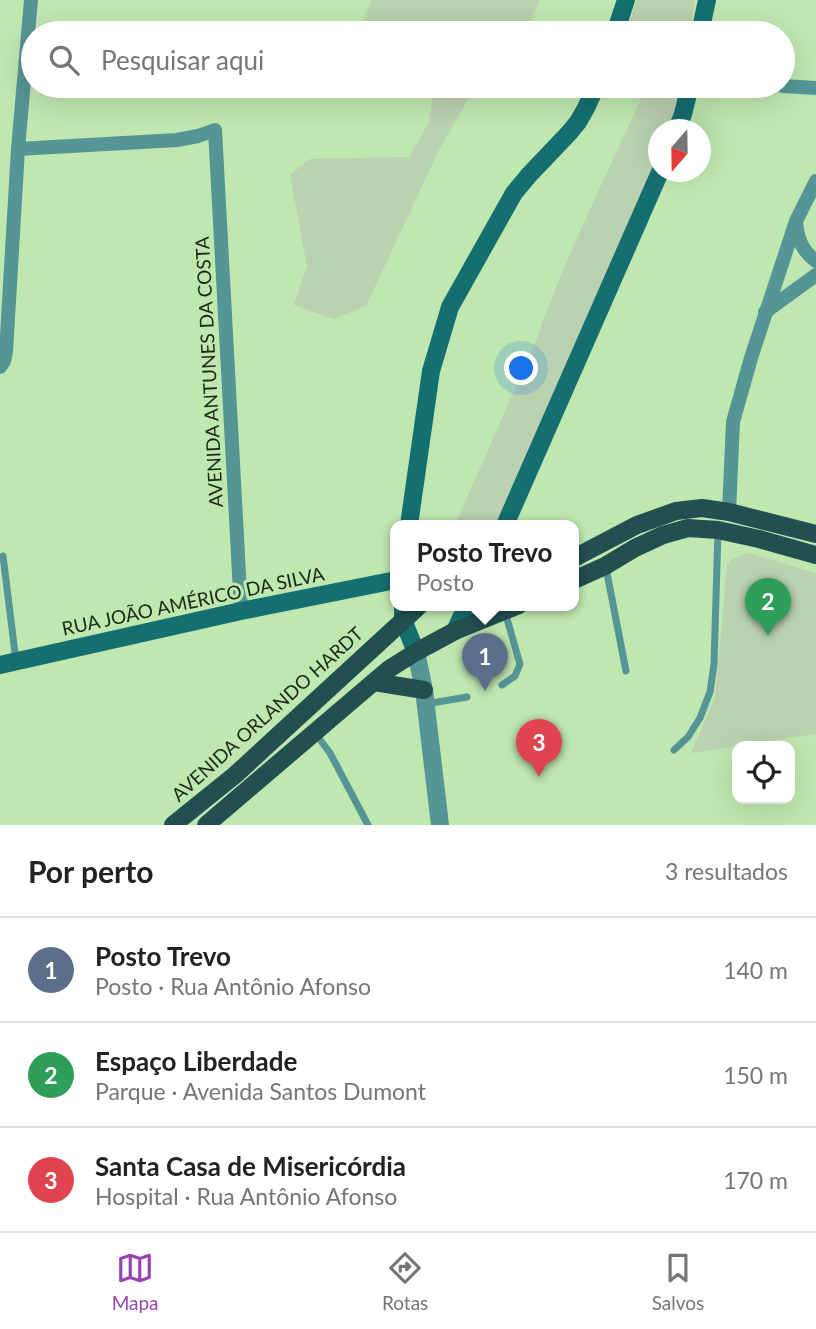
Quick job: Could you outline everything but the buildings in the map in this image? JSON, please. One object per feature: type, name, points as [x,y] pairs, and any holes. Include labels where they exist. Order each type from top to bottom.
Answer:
[{"type":"main road","points":[[619,21],[626,0]]},
{"type":"main road","points":[[703,21],[707,0]]},
{"type":"main road","points":[[410,520],[431,371],[450,307],[514,193],[578,122],[591,98]]},
{"type":"main road","points":[[681,119],[687,98]]},
{"type":"main road","points":[[507,520],[656,182]]},
{"type":"main road","points":[[579,555],[636,525],[676,511],[702,508],[729,512],[816,534]]},
{"type":"main road","points":[[579,578],[663,535],[688,528],[718,530],[816,555]]},
{"type":"main road","name":"RUA JOÃO AMÉRICO DA SILVA","points":[[8,663],[390,581]]},
{"type":"main road","points":[[455,631],[464,611]]},
{"type":"main road","points":[[206,825],[389,670],[455,631],[505,611]]},
{"type":"main road","points":[[403,612],[416,652]]},
{"type":"main road","name":"AVENIDA ORLANDO HARDT","points":[[173,825],[235,775],[403,612]]},
{"type":"main road","points":[[374,682],[425,697]]},
{"type":"street","points":[[29,21],[31,0]]},
{"type":"street","points":[[795,87],[816,88]]},
{"type":"street","points":[[0,366],[6,352],[22,98]]},
{"type":"street","name":"AVENIDA ANTUNES DA COSTA","points":[[18,149],[177,140],[215,130],[241,611]]},
{"type":"street","points":[[729,512],[733,422],[765,312],[796,221],[816,181]]},
{"type":"street","points":[[796,221],[799,240],[807,255],[816,261]]},
{"type":"street","points":[[765,312],[816,275]]},
{"type":"street","points":[[416,652],[425,697],[440,825]]},
{"type":"lane","points":[[674,750],[688,737],[701,718],[710,692],[715,664],[718,530]]},
{"type":"lane","points":[[3,556],[8,663]]},
{"type":"lane","points":[[605,566],[626,671]]},
{"type":"lane","points":[[502,685],[515,676],[520,664],[512,611]]},
{"type":"lane","points":[[425,697],[467,697]]},
{"type":"lane","points":[[315,733],[330,753],[368,825]]},
{"type":"green space","points":[[371,0],[539,0],[531,21],[363,21]]},
{"type":"green space","points":[[637,0],[695,0],[692,21],[629,21]]},
{"type":"green space","points":[[432,98],[469,98],[439,150],[366,306],[334,319],[294,305],[307,266],[290,175],[310,159],[409,157],[429,122]]},
{"type":"green space","points":[[641,98],[681,98],[676,119],[648,119],[648,182],[650,182],[501,520],[457,520],[536,341],[571,251]]},
{"type":"green space","points":[[748,553],[816,573],[816,734],[770,741],[732,741],[732,747],[691,753],[715,698],[727,567],[732,559]]},
{"type":"place","name":"Espaço Liberdade","points":[[768,636]]},
{"type":"place","name":"Posto Trevo","points":[[485,691]]},
{"type":"place","name":"Santa Casa de Misericórdia","points":[[539,777]]}]
